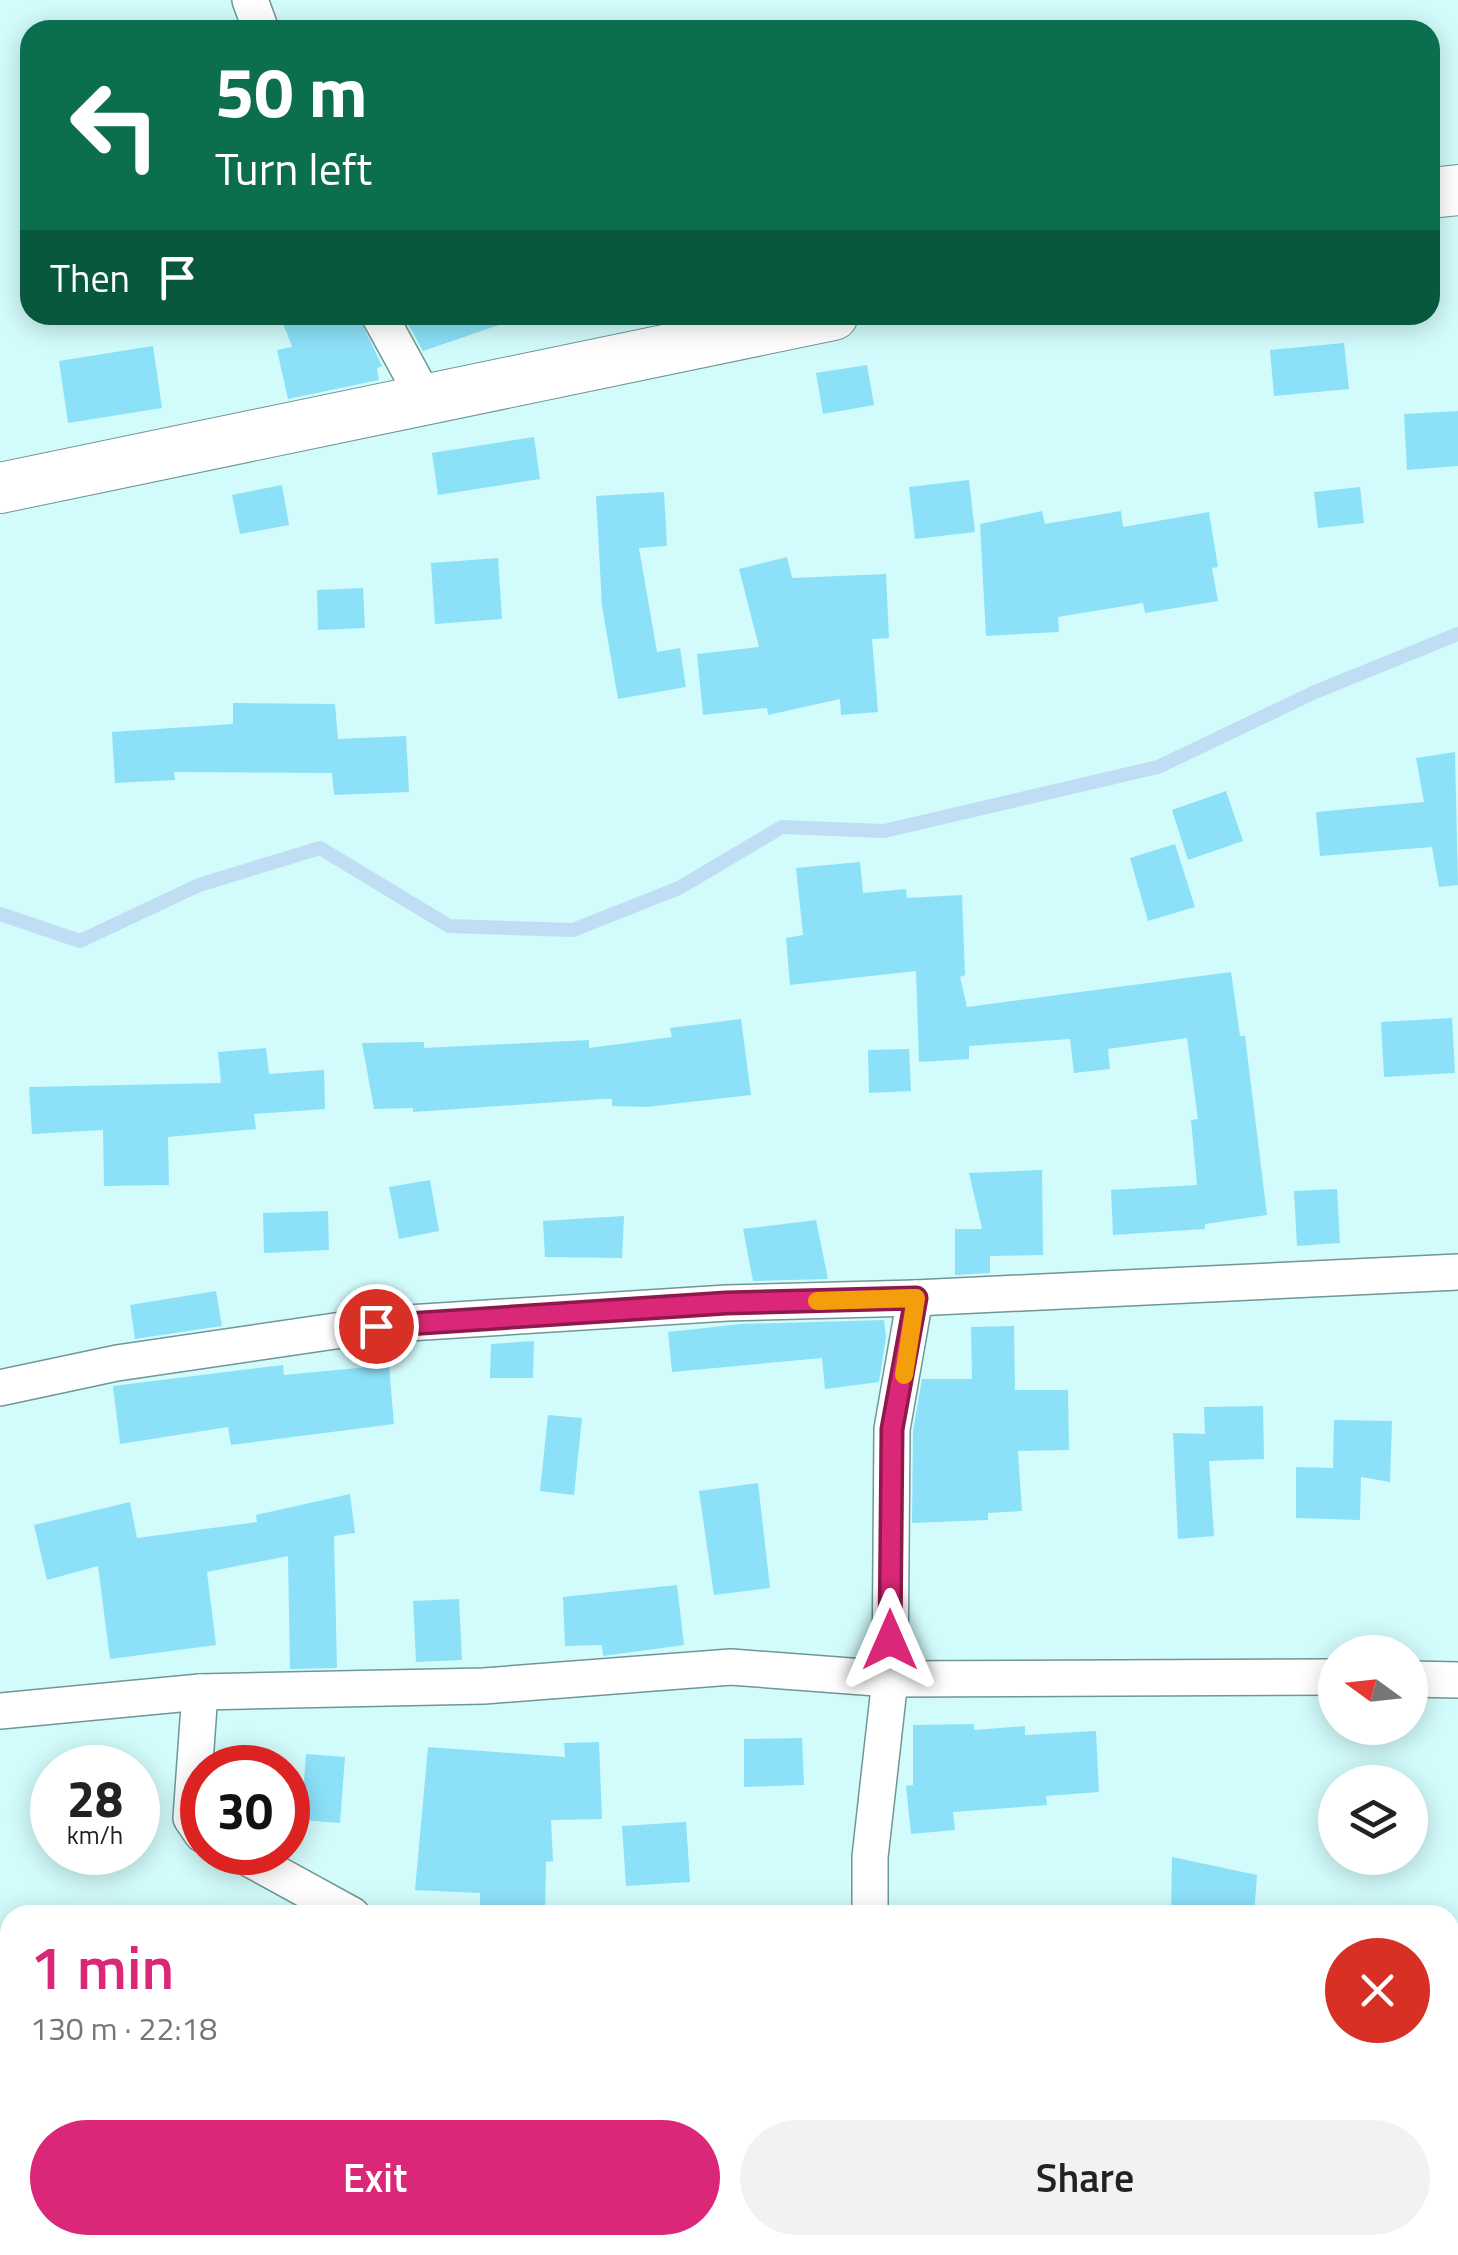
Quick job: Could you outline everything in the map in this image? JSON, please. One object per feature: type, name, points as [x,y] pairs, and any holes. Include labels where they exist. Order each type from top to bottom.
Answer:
[{"type":"main road","points":[[0,488],[784,325]]},
{"type":"street","points":[[384,325],[425,399]]},
{"type":"street","points":[[0,1388],[116,1363],[376,1326],[726,1303],[916,1298],[1458,1272]]},
{"type":"street","points":[[870,1905],[870,1857],[890,1680],[892,1429],[916,1298]]},
{"type":"street","points":[[0,1711],[200,1692],[484,1686],[731,1667],[890,1680],[1318,1678]]},
{"type":"street","points":[[1428,1679],[1458,1680]]},
{"type":"street","points":[[196,1745],[200,1692]]},
{"type":"street","points":[[279,1875],[334,1905]]},
{"type":"building","points":[[284,325],[363,325],[382,366],[377,368],[379,380],[288,399],[277,350],[292,347]]},
{"type":"building","points":[[409,325],[499,325],[423,351]]},
{"type":"building","points":[[1344,343],[1349,389],[1274,396],[1270,350]]},
{"type":"building","points":[[153,346],[162,408],[68,423],[59,361]]},
{"type":"building","points":[[867,365],[874,405],[823,414],[816,373]]},
{"type":"building","points":[[1458,411],[1458,466],[1407,470],[1404,414]]},
{"type":"building","points":[[534,437],[540,479],[438,495],[432,453]]},
{"type":"building","points":[[969,480],[975,532],[915,539],[909,487]]},
{"type":"building","points":[[282,485],[289,525],[240,534],[232,495]]},
{"type":"building","points":[[1360,487],[1364,523],[1318,528],[1314,492]]},
{"type":"building","points":[[664,492],[667,546],[639,548],[657,652],[680,648],[686,687],[618,699],[602,606],[596,496]]},
{"type":"building","points":[[1042,511],[1045,524],[1121,511],[1123,527],[1209,512],[1218,567],[1212,568],[1218,601],[1145,613],[1143,603],[1058,617],[1059,632],[986,636],[980,524]]},
{"type":"building","points":[[787,557],[792,578],[886,574],[889,638],[872,639],[878,712],[841,715],[840,699],[768,715],[767,708],[703,715],[697,654],[759,647],[739,569]]},
{"type":"building","points":[[498,558],[502,619],[435,624],[431,563]]},
{"type":"building","points":[[363,588],[365,628],[318,630],[317,590]]},
{"type":"building","points":[[233,703],[335,704],[338,739],[406,736],[409,792],[334,795],[332,773],[174,772],[175,780],[115,783],[112,732],[233,724]]},
{"type":"building","points":[[1455,752],[1458,885],[1439,887],[1432,847],[1320,856],[1316,812],[1424,802],[1416,758]]},
{"type":"building","points":[[1226,791],[1243,841],[1188,860],[1172,810]]},
{"type":"building","points":[[1175,844],[1195,907],[1148,921],[1130,858]]},
{"type":"building","points":[[860,862],[863,893],[906,889],[907,898],[962,895],[965,975],[960,977],[967,1007],[1231,972],[1240,1036],[1245,1036],[1267,1215],[1205,1224],[1205,1229],[1113,1235],[1111,1190],[1197,1185],[1191,1120],[1198,1119],[1187,1038],[1108,1049],[1110,1069],[1074,1073],[1070,1039],[969,1046],[969,1059],[919,1062],[916,971],[790,985],[786,938],[803,935],[796,868]]},
{"type":"building","points":[[1452,1018],[1455,1073],[1384,1077],[1381,1022]]},
{"type":"building","points":[[741,1019],[751,1095],[646,1107],[612,1106],[612,1099],[601,1099],[413,1112],[413,1108],[374,1109],[362,1043],[424,1042],[424,1048],[589,1040],[589,1048],[672,1037],[670,1028]]},
{"type":"building","points":[[266,1048],[269,1074],[324,1070],[325,1109],[254,1114],[256,1129],[168,1137],[169,1185],[104,1186],[103,1130],[32,1134],[29,1087],[221,1083],[218,1052]]},
{"type":"building","points":[[909,1049],[911,1091],[869,1093],[868,1050]]},
{"type":"building","points":[[1042,1170],[1043,1255],[990,1256],[990,1273],[955,1275],[955,1229],[982,1229],[969,1173]]},
{"type":"building","points":[[430,1180],[439,1231],[399,1239],[389,1187]]},
{"type":"building","points":[[1337,1189],[1340,1243],[1297,1246],[1294,1191]]},
{"type":"building","points":[[328,1211],[329,1250],[264,1253],[263,1213]]},
{"type":"building","points":[[624,1216],[622,1258],[545,1257],[543,1221]]},
{"type":"building","points":[[816,1220],[828,1279],[753,1281],[743,1229]]},
{"type":"building","points":[[216,1291],[222,1326],[135,1339],[130,1305]]},
{"type":"building","points":[[884,1320],[886,1337],[879,1382],[825,1389],[822,1358],[672,1372],[668,1332],[741,1324]]},
{"type":"building","points":[[1014,1326],[1015,1390],[1068,1390],[1069,1450],[1018,1451],[1022,1511],[988,1513],[988,1520],[912,1523],[913,1431],[922,1379],[972,1379],[971,1327]]},
{"type":"building","points":[[534,1341],[533,1378],[490,1378],[491,1344]]},
{"type":"building","points":[[283,1365],[284,1375],[389,1365],[394,1424],[231,1445],[228,1427],[120,1444],[113,1386]]},
{"type":"building","points":[[1263,1406],[1264,1459],[1209,1461],[1214,1536],[1178,1539],[1173,1433],[1205,1434],[1204,1407]]},
{"type":"building","points":[[548,1415],[582,1418],[574,1495],[540,1491]]},
{"type":"building","points":[[1334,1420],[1392,1421],[1390,1482],[1361,1477],[1360,1520],[1296,1518],[1296,1467],[1333,1468]]},
{"type":"building","points":[[758,1483],[770,1588],[714,1595],[699,1491]]},
{"type":"building","points":[[350,1494],[355,1533],[334,1536],[337,1668],[290,1669],[288,1556],[207,1572],[216,1645],[110,1659],[98,1566],[47,1580],[34,1525],[130,1502],[137,1538],[257,1522],[256,1515]]},
{"type":"building","points":[[677,1585],[684,1645],[603,1656],[602,1645],[565,1646],[563,1597]]},
{"type":"building","points":[[459,1599],[462,1660],[416,1662],[413,1601]]},
{"type":"building","points":[[974,1724],[974,1730],[1025,1726],[1025,1735],[1096,1731],[1099,1792],[1046,1796],[1047,1805],[953,1812],[955,1830],[911,1834],[906,1786],[913,1785],[913,1725]]},
{"type":"building","points":[[802,1738],[804,1785],[744,1787],[744,1739]]},
{"type":"building","points":[[599,1742],[602,1819],[551,1820],[553,1861],[546,1862],[545,1905],[480,1905],[480,1893],[415,1890],[428,1747],[565,1757],[564,1743]]},
{"type":"building","points":[[310,1754],[345,1757],[340,1823],[310,1821]]},
{"type":"building","points":[[686,1822],[690,1882],[626,1886],[622,1826]]},
{"type":"building","points":[[1172,1857],[1257,1875],[1255,1905],[1171,1905]]},
{"type":"waterway","points":[[0,914],[80,941],[199,885],[320,848],[449,926],[573,930],[679,888],[782,827],[884,831],[1158,767],[1315,692],[1458,634]]},
{"type":"slow traffic","points":[[817,1301],[916,1298],[904,1375]]},
{"type":"route","points":[[376,1326],[726,1303],[916,1298],[892,1429],[890,1640]]}]
